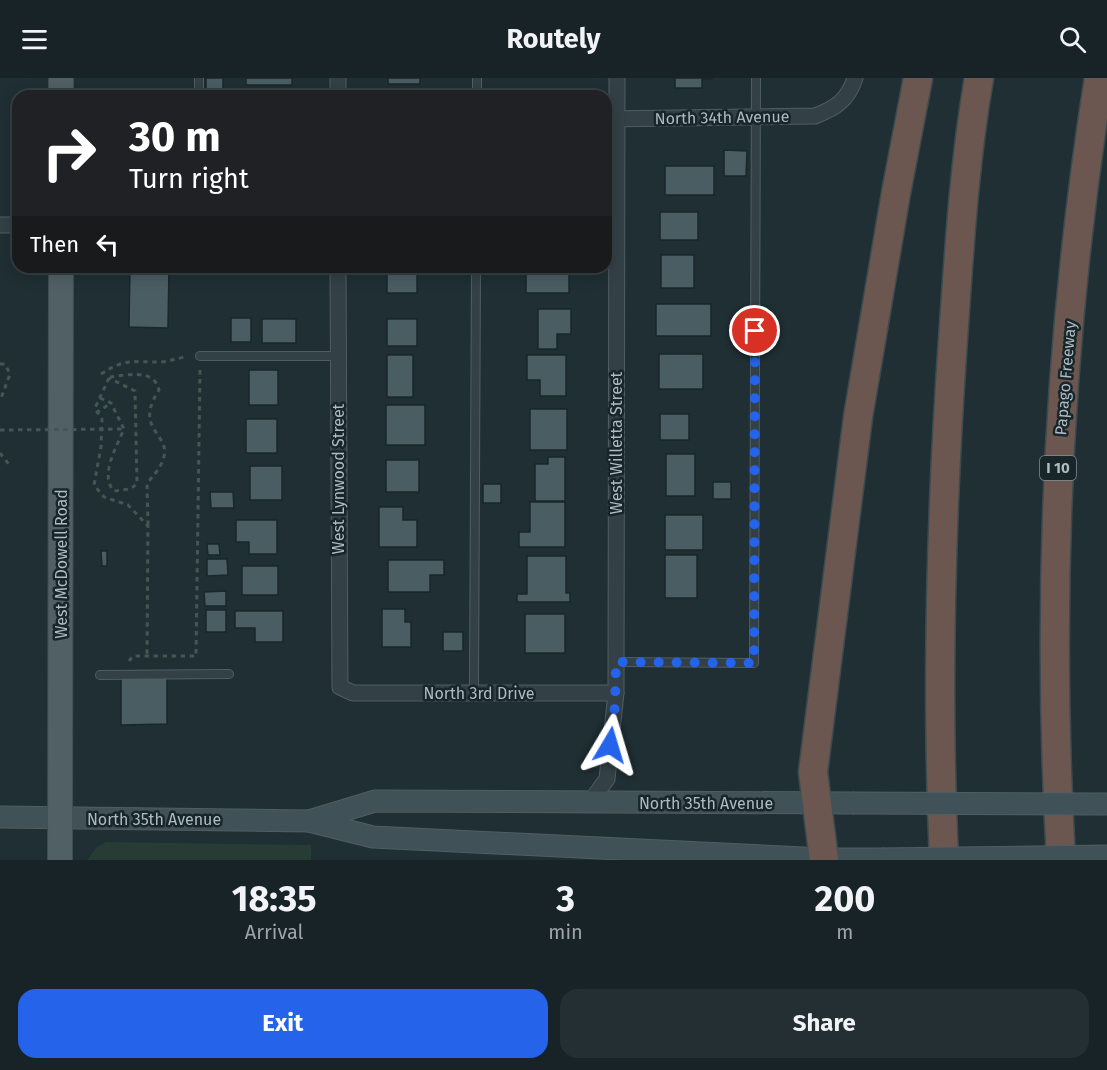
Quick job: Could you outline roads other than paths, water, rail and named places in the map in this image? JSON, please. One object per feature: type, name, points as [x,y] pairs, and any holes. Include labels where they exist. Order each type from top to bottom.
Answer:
[{"type":"highway","points":[[833,859],[817,803],[813,772],[858,417],[918,78]]},
{"type":"highway","points":[[944,860],[940,693],[945,500],[958,265],[979,78]]},
{"type":"highway","name":"Papago Freeway","points":[[1061,860],[1055,755],[1053,631],[1057,486],[1065,360],[1099,78]]},
{"type":"main road","name":"West McDowell Road","points":[[60,273],[60,860]]},
{"type":"main road","name":"North 35th Avenue","points":[[309,821],[375,801],[1107,804]]},
{"type":"main road","name":"North 35th Avenue","points":[[0,817],[309,821],[373,837],[610,854],[833,859],[1107,856]]},
{"type":"street","name":"West Willetta Street","points":[[590,802],[607,779],[616,693],[612,119],[618,78]]},
{"type":"street","name":"North 34th Avenue","points":[[612,119],[815,116],[836,108],[851,91],[855,78]]},
{"type":"street","name":"West Lynwood Street","points":[[338,273],[338,682],[343,690]]},
{"type":"street","name":"North 3rd Drive","points":[[343,690],[353,693],[616,693]]},
{"type":"lane","points":[[616,662],[754,663],[756,78]]},
{"type":"lane","points":[[474,692],[476,273]]},
{"type":"lane","points":[[200,356],[338,356]]},
{"type":"lane","points":[[100,675],[229,674]]}]
